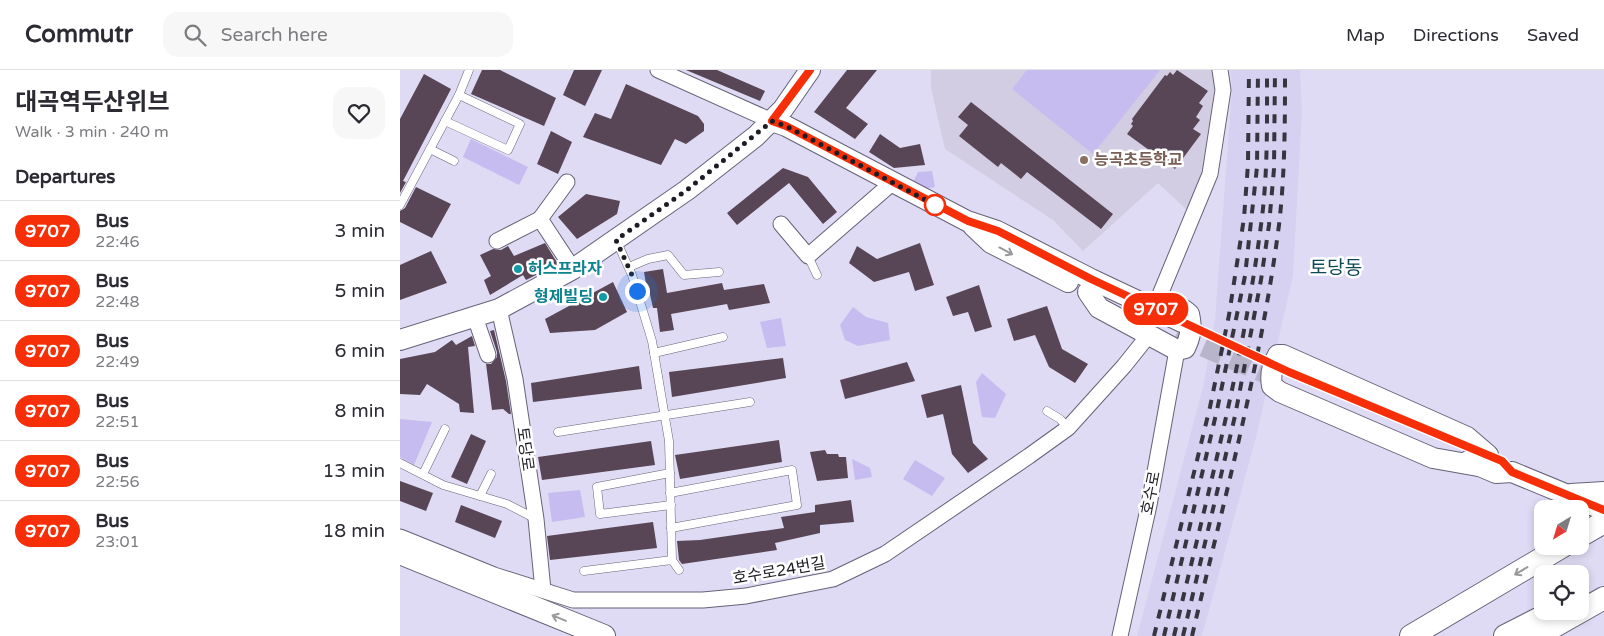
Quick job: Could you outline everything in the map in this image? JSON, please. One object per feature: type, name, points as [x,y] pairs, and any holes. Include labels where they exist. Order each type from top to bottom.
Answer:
[{"type":"main road","points":[[400,340],[499,309],[573,269],[687,190],[772,121],[805,72]]},
{"type":"main road","points":[[772,121],[786,126],[968,221],[998,231],[1147,322],[1178,336],[1185,348],[1191,331],[1189,314],[1186,311],[1159,297],[1115,280],[1089,286]]},
{"type":"main road","points":[[1089,286],[1099,308],[1148,336],[1178,336]]},
{"type":"main road","points":[[1483,460],[1467,437],[1283,355],[1278,355],[1274,361],[1272,386],[1280,392],[1433,458],[1502,461],[1512,472],[1566,500]]},
{"type":"main road","points":[[1287,377],[1483,460]]},
{"type":"main road","points":[[1578,500],[1604,493]]},
{"type":"main road","points":[[1589,506],[1604,510]]},
{"type":"main road","points":[[1589,531],[1604,522]]},
{"type":"main road","points":[[400,553],[604,636]]},
{"type":"main road","points":[[1411,636],[1548,555]]},
{"type":"main road","points":[[1589,592],[1603,587]]},
{"type":"main road","points":[[1537,636],[1603,587]]},
{"type":"main road","points":[[1505,636],[1536,620]]},
{"type":"street","points":[[658,70],[772,121]]},
{"type":"street","points":[[1159,297],[1210,174],[1223,90],[1220,70]]},
{"type":"street","points":[[498,241],[540,219],[567,182]]},
{"type":"street","points":[[781,224],[808,256],[892,183]]},
{"type":"street","points":[[540,219],[573,269]]},
{"type":"street","name":"토당로","points":[[499,309],[515,379],[536,520],[543,590]]},
{"type":"street","points":[[475,317],[488,355]]},
{"type":"street","name":"호수로24번길","points":[[400,537],[494,574],[573,600],[703,600],[746,596],[833,579],[885,554],[1068,428],[1124,366],[1148,336]]},
{"type":"street","name":"호수로","points":[[1120,636],[1149,505],[1178,336]]},
{"type":"lane","points":[[400,205],[459,95],[469,70]]},
{"type":"lane","points":[[446,120],[508,150],[520,124],[459,95]]},
{"type":"lane","points":[[430,149],[454,160]]},
{"type":"lane","points":[[616,240],[629,267],[654,352],[669,441],[672,560],[678,570]]},
{"type":"lane","points":[[629,267],[668,255],[684,275],[719,272]]},
{"type":"lane","points":[[808,256],[818,275]]},
{"type":"lane","points":[[654,352],[723,337]]},
{"type":"lane","points":[[558,432],[750,402]]},
{"type":"lane","points":[[1047,411],[1060,419],[1068,428]]},
{"type":"lane","points":[[423,474],[445,428]]},
{"type":"lane","points":[[400,463],[443,485],[507,504],[536,520]]},
{"type":"lane","points":[[670,493],[792,470],[797,505],[671,528]]},
{"type":"lane","points":[[670,473],[597,487],[600,514],[670,505]]},
{"type":"lane","points":[[480,496],[491,474]]},
{"type":"lane","points":[[584,571],[672,560]]},
{"type":"shaded area","name":"능곡초등학교","points":[[931,70],[1212,70],[1216,91],[1204,172],[1187,210],[1158,183],[1083,251],[1053,220],[945,149],[931,88]]},
{"type":"shaded area","points":[[1027,70],[1160,70],[1093,154],[1012,89]]},
{"type":"shaded area","points":[[1230,70],[1300,70],[1302,111],[1293,276],[1256,437],[1202,636],[1137,636],[1203,387],[1215,320],[1232,88]]},
{"type":"shaded area","points":[[471,139],[528,167],[519,185],[463,157]]},
{"type":"shaded area","points":[[932,171],[935,187],[925,189],[913,182],[918,172]]},
{"type":"shaded area","points":[[853,307],[866,317],[888,323],[890,340],[858,346],[845,340],[840,325]]},
{"type":"shaded area","points":[[781,318],[786,346],[767,348],[760,322]]},
{"type":"shaded area","points":[[982,373],[1006,394],[995,418],[982,417],[976,382]]},
{"type":"shaded area","points":[[400,419],[432,422],[414,465],[400,457]]},
{"type":"shaded area","points":[[852,459],[870,468],[872,477],[855,480]]},
{"type":"shaded area","points":[[915,460],[945,478],[932,496],[903,479]]},
{"type":"shaded area","points":[[580,490],[585,517],[552,522],[548,493]]},
{"type":"building","points":[[482,70],[500,70],[556,98],[544,126],[471,94]]},
{"type":"building","points":[[574,70],[602,70],[585,106],[563,95]]},
{"type":"building","points":[[686,70],[717,70],[765,91],[760,101]]},
{"type":"building","points":[[847,70],[877,70],[846,108],[868,124],[855,139],[814,112]]},
{"type":"building","points":[[1177,70],[1208,91],[1199,103],[1203,106],[1196,117],[1200,120],[1193,129],[1201,134],[1175,169],[1127,134],[1133,126],[1131,124],[1132,119],[1165,75],[1167,76],[1170,72],[1173,75]]},
{"type":"building","points":[[424,74],[451,89],[403,181],[406,182],[400,193],[400,119]]},
{"type":"building","points":[[626,84],[698,116],[704,124],[704,131],[686,144],[675,139],[661,165],[583,137],[595,113],[611,119]]},
{"type":"building","points":[[971,102],[1113,214],[1101,229],[1027,172],[1021,179],[1001,163],[998,167],[959,136],[968,125],[958,117]]},
{"type":"building","points":[[551,131],[572,142],[558,174],[537,164]]},
{"type":"building","points":[[880,134],[900,148],[920,144],[925,165],[894,168],[869,152]]},
{"type":"building","points":[[783,168],[808,177],[837,212],[823,224],[789,183],[737,225],[727,213]]},
{"type":"building","points":[[416,187],[451,204],[432,238],[400,222],[400,211],[405,208]]},
{"type":"building","points":[[586,194],[620,201],[617,214],[577,239],[558,217]]},
{"type":"building","name":"허스프라자","points":[[545,243],[558,264],[526,280],[523,275],[490,295],[484,280],[491,276],[480,255],[493,249],[501,250],[508,246],[514,256]]},
{"type":"building","points":[[920,243],[934,285],[915,291],[909,272],[874,282],[849,263],[857,246],[877,259]]},
{"type":"building","points":[[431,251],[447,283],[400,300],[400,265]]},
{"type":"building","points":[[663,269],[667,293],[722,283],[724,290],[764,284],[770,303],[729,310],[727,304],[671,314],[674,330],[660,332],[657,308],[653,308],[644,272]]},
{"type":"building","name":"형제빌딩","points":[[613,282],[627,312],[595,330],[550,333],[545,319]]},
{"type":"building","points":[[979,285],[992,327],[975,332],[968,312],[953,316],[946,297]]},
{"type":"building","points":[[1047,306],[1062,349],[1088,364],[1075,383],[1049,367],[1035,335],[1014,341],[1007,319]]},
{"type":"building","points":[[494,330],[506,381],[511,414],[503,409],[492,410],[486,364],[491,364],[497,357],[490,331]]},
{"type":"building","points":[[472,336],[475,346],[468,347],[474,413],[460,412],[459,404],[427,384],[420,395],[400,394],[400,359],[435,352],[452,340],[456,345]]},
{"type":"building","points":[[783,358],[786,378],[672,397],[669,372]]},
{"type":"building","points":[[907,362],[915,381],[845,399],[840,380]]},
{"type":"building","points":[[639,366],[642,389],[533,402],[531,383]]},
{"type":"building","points":[[961,385],[973,443],[988,459],[968,473],[952,454],[943,414],[927,418],[921,395]]},
{"type":"building","points":[[471,434],[486,441],[467,484],[451,477]]},
{"type":"building","points":[[779,440],[782,462],[680,479],[675,455]]},
{"type":"building","points":[[651,441],[655,465],[542,480],[538,457]]},
{"type":"building","points":[[825,450],[827,454],[838,454],[839,457],[846,457],[848,478],[817,481],[810,452]]},
{"type":"building","points":[[400,481],[433,493],[426,511],[400,501]]},
{"type":"building","points":[[851,500],[854,522],[820,525],[820,533],[775,543],[777,550],[682,564],[679,560],[677,541],[700,540],[784,528],[781,517],[815,512],[815,505]]},
{"type":"building","points":[[461,505],[502,521],[495,538],[455,522]]},
{"type":"building","points":[[653,522],[657,548],[550,560],[547,536]]},
{"type":"tunnel","points":[[1176,335],[1285,382]]},
{"type":"railway","points":[[1154,636],[1210,407],[1229,315],[1244,218],[1248,164],[1249,70]]},
{"type":"railway","points":[[1164,636],[1217,410],[1245,276],[1257,167],[1258,70]]},
{"type":"railway","points":[[1174,636],[1223,432],[1253,277],[1265,187],[1267,70]]},
{"type":"railway","points":[[1183,636],[1235,416],[1261,280],[1269,225],[1274,169],[1275,70]]},
{"type":"railway","points":[[1192,636],[1241,432],[1271,277],[1279,225],[1282,187],[1285,70]]},
{"type":"bus line","name":"9707","points":[[810,70],[772,121],[786,126],[968,221],[998,231],[1091,279],[1182,322],[1289,372],[1502,461],[1512,472],[1604,510]]},
{"type":"place","name":"능곡초등학교","points":[[1084,160]]},
{"type":"place","name":"허스프라자","points":[[518,269]]},
{"type":"place","name":"형제빌딩","points":[[603,297]]},
{"type":"district","name":"토당동","points":[[1336,268]]},
{"type":"route","points":[[637,291],[616,240],[687,190],[756,136],[772,121],[786,126],[937,206],[935,205]]}]
